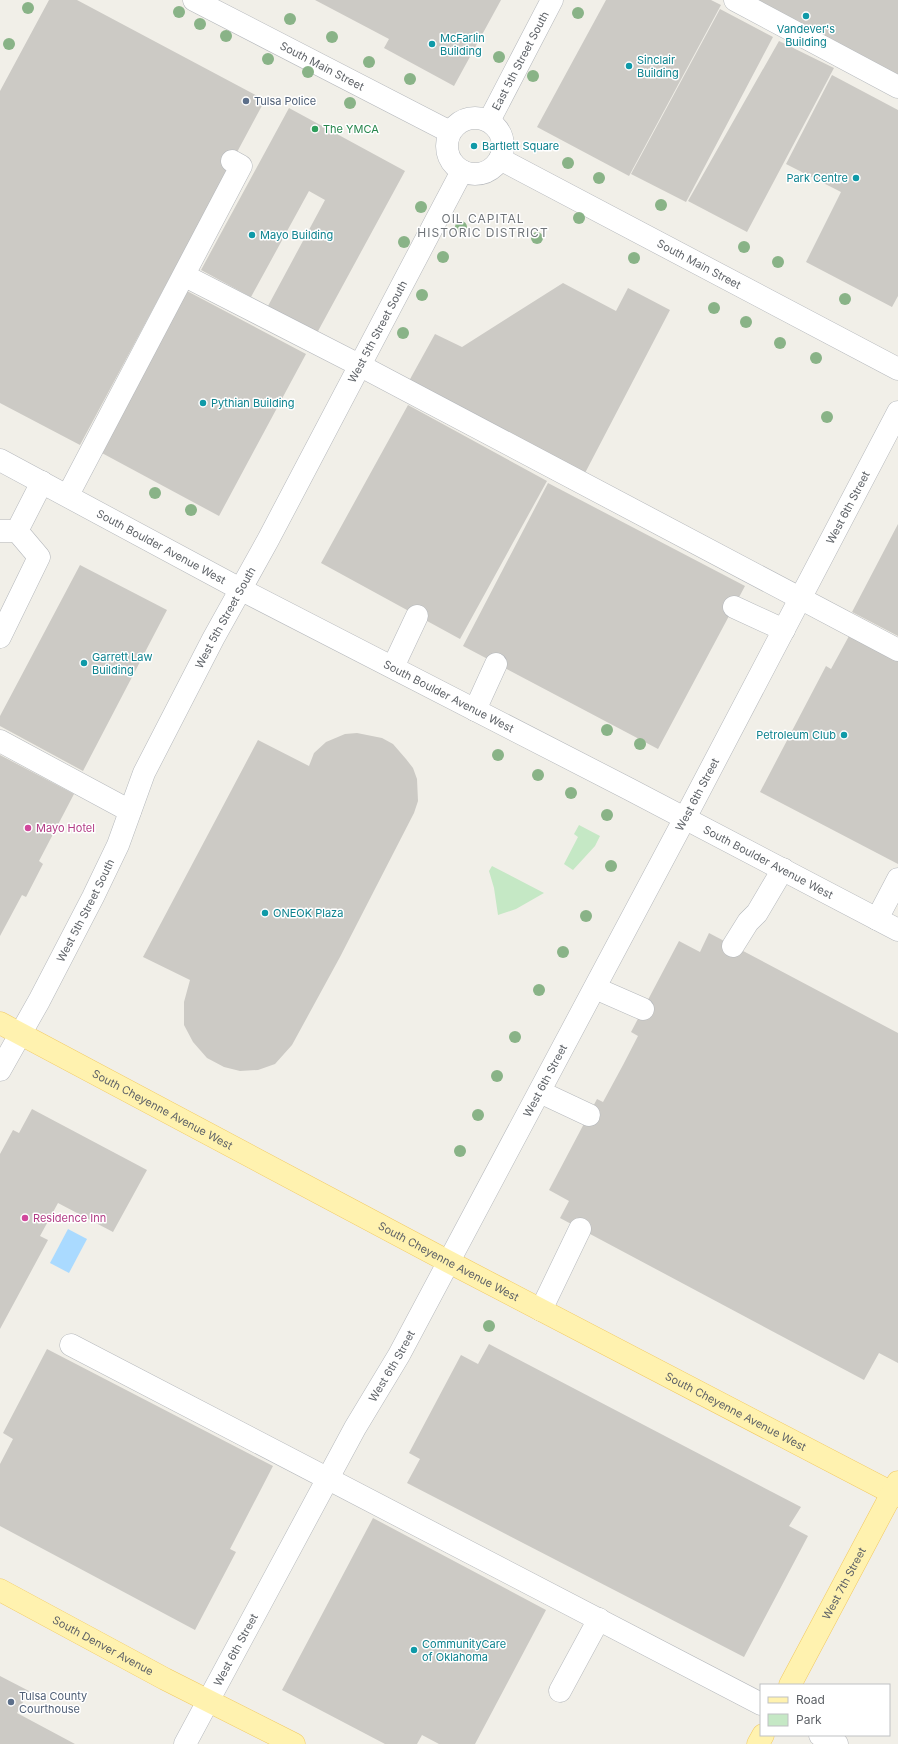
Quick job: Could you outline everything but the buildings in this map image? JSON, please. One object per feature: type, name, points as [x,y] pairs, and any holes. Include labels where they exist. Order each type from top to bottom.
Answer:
[{"type":"main road","name":"South Cheyenne Avenue West","points":[[0,1023],[448,1262],[896,1491]]},
{"type":"main road","name":"West 7th Street","points":[[791,1684],[896,1491]]},
{"type":"main road","name":"South Denver Avenue","points":[[0,1590],[165,1679],[294,1744]]},
{"type":"street","name":"South Main Street","points":[[194,0],[450,132]]},
{"type":"street","name":"East 5th Street South","points":[[489,121],[552,0]]},
{"type":"street","points":[[735,0],[898,87]]},
{"type":"street","points":[[477,117],[489,121],[499,130],[503,139],[503,149],[500,159],[494,167],[484,173],[475,175],[462,171],[454,166],[448,155],[446,144],[450,132],[460,122],[468,118],[477,117]]},
{"type":"street","name":"South Main Street","points":[[500,159],[898,369]]},
{"type":"street","points":[[68,496],[241,166],[232,161]]},
{"type":"street","name":"West 5th Street South","points":[[0,1070],[93,897],[118,845],[144,773],[157,746],[462,171]]},
{"type":"street","points":[[193,280],[359,365],[898,650]]},
{"type":"street","name":"West 6th Street","points":[[185,1744],[355,1428],[399,1355],[540,1092],[898,412]]},
{"type":"street","name":"South Boulder Avenue West","points":[[0,460],[240,590],[393,667],[898,930]]},
{"type":"street","points":[[0,637],[39,557],[9,531],[42,482]]},
{"type":"street","points":[[734,607],[784,630]]},
{"type":"street","points":[[393,667],[417,616]]},
{"type":"street","points":[[475,710],[496,664]]},
{"type":"street","points":[[0,741],[130,811]]},
{"type":"street","points":[[733,946],[748,922],[757,913],[783,869]]},
{"type":"street","points":[[876,919],[898,879]]},
{"type":"street","points":[[595,988],[643,1009]]},
{"type":"street","points":[[540,1092],[589,1115]]},
{"type":"street","points":[[541,1310],[580,1229]]},
{"type":"street","points":[[71,1345],[760,1703]]},
{"type":"street","points":[[560,1691],[599,1619]]},
{"type":"street","points":[[822,1736],[837,1744]]},
{"type":"green space","points":[[579,825],[600,836],[595,846],[573,870],[564,864],[578,837],[574,834]]},
{"type":"green space","points":[[492,866],[544,893],[516,909],[498,915],[494,888],[489,871]]},
{"type":"water","points":[[68,1229],[87,1239],[69,1273],[50,1263]]},
{"type":"place","name":"Vandever's Building","points":[[806,16]]},
{"type":"place","name":"McFarlin Building","points":[[432,44]]},
{"type":"place","name":"Sinclair Building","points":[[629,66]]},
{"type":"place","name":"Tulsa Police","points":[[246,101]]},
{"type":"place","name":"The YMCA","points":[[315,129]]},
{"type":"place","name":"Bartlett Square","points":[[474,146]]},
{"type":"place","name":"Park Centre","points":[[856,178]]},
{"type":"place","name":"Mayo Building","points":[[252,235]]},
{"type":"place","name":"Pythian Building","points":[[203,403]]},
{"type":"place","name":"Garrett Law Building","points":[[84,663]]},
{"type":"place","name":"Petroleum Club","points":[[844,735]]},
{"type":"place","name":"Mayo Hotel","points":[[28,828]]},
{"type":"place","name":"ONEOK Plaza","points":[[265,913]]},
{"type":"place","name":"Residence Inn","points":[[25,1218]]},
{"type":"place","name":"CommunityCare of Oklahoma","points":[[414,1650]]},
{"type":"place","name":"Tulsa County Courthouse","points":[[11,1702]]},
{"type":"district","name":"OIL CAPITAL HISTORIC DISTRICT","points":[[483,225]]}]
